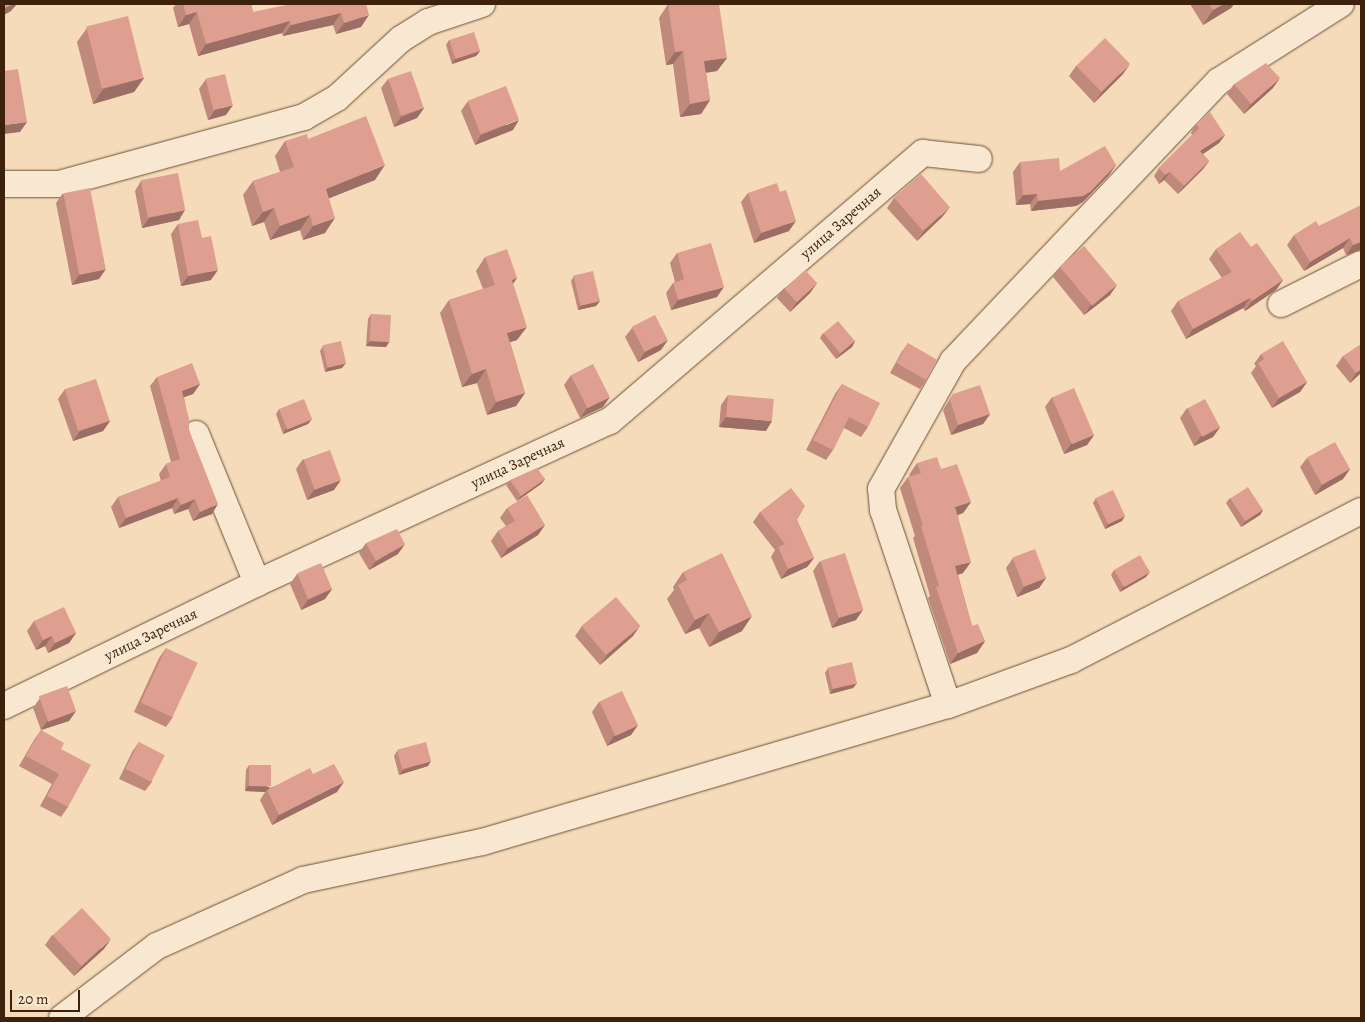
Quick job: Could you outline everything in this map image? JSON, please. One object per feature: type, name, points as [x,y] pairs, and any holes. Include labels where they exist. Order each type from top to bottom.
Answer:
[{"type":"street","points":[[4,184],[59,184],[304,117],[337,98],[401,39],[428,22],[482,4]]},
{"type":"street","points":[[948,705],[883,510],[881,489],[953,361],[1220,81],[1341,4]]},
{"type":"street","name":"улица Заречная","points":[[4,706],[257,584],[610,421],[923,153],[979,159]]},
{"type":"street","points":[[1281,304],[1361,264]]},
{"type":"street","points":[[196,434],[257,584]]},
{"type":"street","points":[[62,1018],[157,946],[303,880],[482,842],[948,705],[1071,660],[1361,510]]},
{"type":"building","points":[[4,4],[13,4],[4,8]]},
{"type":"building","points":[[183,4],[251,4],[253,12],[291,4],[366,4],[369,15],[344,23],[341,13],[291,25],[290,21],[206,44],[197,12],[186,15]]},
{"type":"building","points":[[668,4],[719,4],[727,58],[704,61],[710,100],[690,104],[683,51],[675,52]]},
{"type":"building","points":[[1209,4],[1224,4],[1213,10]]},
{"type":"building","points":[[128,16],[143,78],[102,89],[86,26]]},
{"type":"building","points":[[474,32],[480,51],[455,59],[449,40]]},
{"type":"building","points":[[1105,38],[1130,64],[1101,92],[1076,66]]},
{"type":"building","points":[[1266,63],[1280,78],[1251,104],[1234,84]]},
{"type":"building","points":[[18,69],[27,122],[4,125],[4,71]]},
{"type":"building","points":[[411,71],[424,108],[401,116],[388,79]]},
{"type":"building","points":[[225,74],[233,105],[213,110],[206,79]]},
{"type":"building","points":[[506,86],[519,120],[481,134],[468,101]]},
{"type":"building","points":[[1210,112],[1225,135],[1200,151],[1209,161],[1184,186],[1170,172],[1165,175],[1159,168],[1199,128],[1196,124]]},
{"type":"building","points":[[366,116],[385,165],[326,189],[335,218],[313,226],[310,215],[280,226],[274,208],[263,212],[253,181],[294,167],[285,141],[307,134],[308,139]]},
{"type":"building","points":[[1105,146],[1116,165],[1090,192],[1083,196],[1038,201],[1037,194],[1023,195],[1020,162],[1059,158],[1060,171]]},
{"type":"building","points":[[178,173],[185,210],[148,218],[141,180]]},
{"type":"building","points":[[921,174],[950,207],[923,231],[894,198]]},
{"type":"building","points":[[777,183],[780,192],[786,190],[796,221],[761,233],[748,193]]},
{"type":"building","points":[[90,188],[106,269],[79,275],[63,193]]},
{"type":"building","points":[[1361,205],[1361,242],[1353,245],[1350,238],[1310,262],[1294,235],[1316,221],[1319,226]]},
{"type":"building","points":[[198,220],[202,238],[211,236],[218,270],[188,276],[178,224]]},
{"type":"building","points":[[1240,232],[1251,247],[1257,243],[1283,280],[1252,301],[1250,298],[1193,329],[1178,301],[1232,272],[1216,249]]},
{"type":"building","points":[[711,243],[724,287],[678,300],[673,283],[684,279],[677,253]]},
{"type":"building","points":[[1084,246],[1117,285],[1092,306],[1059,267]]},
{"type":"building","points":[[507,249],[517,278],[512,280],[527,327],[507,333],[525,393],[496,402],[486,369],[472,374],[449,300],[495,285],[485,257]]},
{"type":"building","points":[[805,270],[817,283],[797,302],[785,289]]},
{"type":"building","points":[[593,271],[600,301],[580,306],[574,275]]},
{"type":"building","points":[[371,314],[391,315],[390,342],[370,341]]},
{"type":"building","points":[[655,315],[668,340],[645,352],[632,327]]},
{"type":"building","points":[[838,321],[855,341],[840,353],[823,333]]},
{"type":"building","points":[[341,341],[346,363],[328,368],[322,345]]},
{"type":"building","points":[[1283,341],[1307,382],[1279,398],[1258,363],[1264,359],[1261,354]]},
{"type":"building","points":[[908,343],[937,360],[926,380],[896,363]]},
{"type":"building","points":[[1361,344],[1361,369],[1356,373],[1343,356]]},
{"type":"building","points":[[192,363],[200,384],[182,391],[189,419],[189,430],[218,504],[200,512],[195,499],[181,505],[178,498],[126,518],[118,497],[170,477],[166,464],[180,459],[157,377]]},
{"type":"building","points":[[593,364],[610,397],[588,408],[571,375]]},
{"type":"building","points":[[96,379],[110,421],[78,431],[65,389]]},
{"type":"building","points":[[842,384],[880,403],[868,427],[849,417],[833,450],[813,440]]},
{"type":"building","points":[[980,385],[990,414],[958,425],[950,400],[953,394]]},
{"type":"building","points":[[1074,388],[1094,435],[1072,444],[1052,397]]},
{"type":"building","points":[[728,395],[774,399],[772,421],[726,417]]},
{"type":"building","points":[[304,399],[312,419],[287,430],[279,409]]},
{"type":"building","points":[[1205,399],[1220,427],[1202,437],[1187,408]]},
{"type":"building","points":[[1335,442],[1350,469],[1322,485],[1307,458]]},
{"type":"building","points":[[330,450],[341,480],[315,490],[304,460]]},
{"type":"building","points":[[937,457],[941,469],[957,464],[971,502],[955,507],[971,562],[955,566],[972,626],[978,624],[985,641],[958,653],[936,587],[939,586],[908,477],[921,473],[917,463]]},
{"type":"building","points":[[537,468],[545,479],[521,496],[510,480]]},
{"type":"building","points":[[1248,487],[1263,510],[1245,521],[1230,498]]},
{"type":"building","points":[[791,488],[805,506],[797,520],[814,558],[788,569],[778,547],[785,544],[760,512]]},
{"type":"building","points":[[1113,490],[1125,516],[1108,524],[1096,498]]},
{"type":"building","points":[[527,495],[545,525],[508,548],[498,531],[515,521],[507,508]]},
{"type":"building","points":[[397,529],[405,544],[376,561],[366,543]]},
{"type":"building","points":[[1035,549],[1046,578],[1024,587],[1013,558]]},
{"type":"building","points":[[722,553],[752,616],[719,632],[709,613],[695,620],[678,585],[687,580],[683,572]]},
{"type":"building","points":[[845,553],[864,610],[839,618],[820,561]]},
{"type":"building","points":[[1140,555],[1150,572],[1124,587],[1114,570]]},
{"type":"building","points":[[321,563],[332,589],[308,599],[297,573]]},
{"type":"building","points":[[616,597],[640,626],[606,655],[582,626]]},
{"type":"building","points":[[64,607],[76,633],[55,643],[52,636],[43,640],[34,621]]},
{"type":"building","points":[[166,648],[198,663],[172,717],[141,702]]},
{"type":"building","points":[[852,662],[857,683],[833,689],[828,668]]},
{"type":"building","points":[[67,686],[76,711],[48,722],[39,696]]},
{"type":"building","points":[[622,691],[638,725],[615,736],[599,702]]},
{"type":"building","points":[[41,730],[64,743],[61,749],[91,765],[68,807],[47,796],[59,774],[26,756]]},
{"type":"building","points":[[139,742],[165,755],[151,782],[125,769]]},
{"type":"building","points":[[426,742],[431,761],[402,769],[397,750]]},
{"type":"building","points":[[334,764],[344,782],[279,815],[267,790],[310,768],[313,774]]},
{"type":"building","points":[[249,765],[271,765],[271,786],[249,786]]},
{"type":"building","points":[[82,908],[111,939],[81,966],[53,935]]}]
